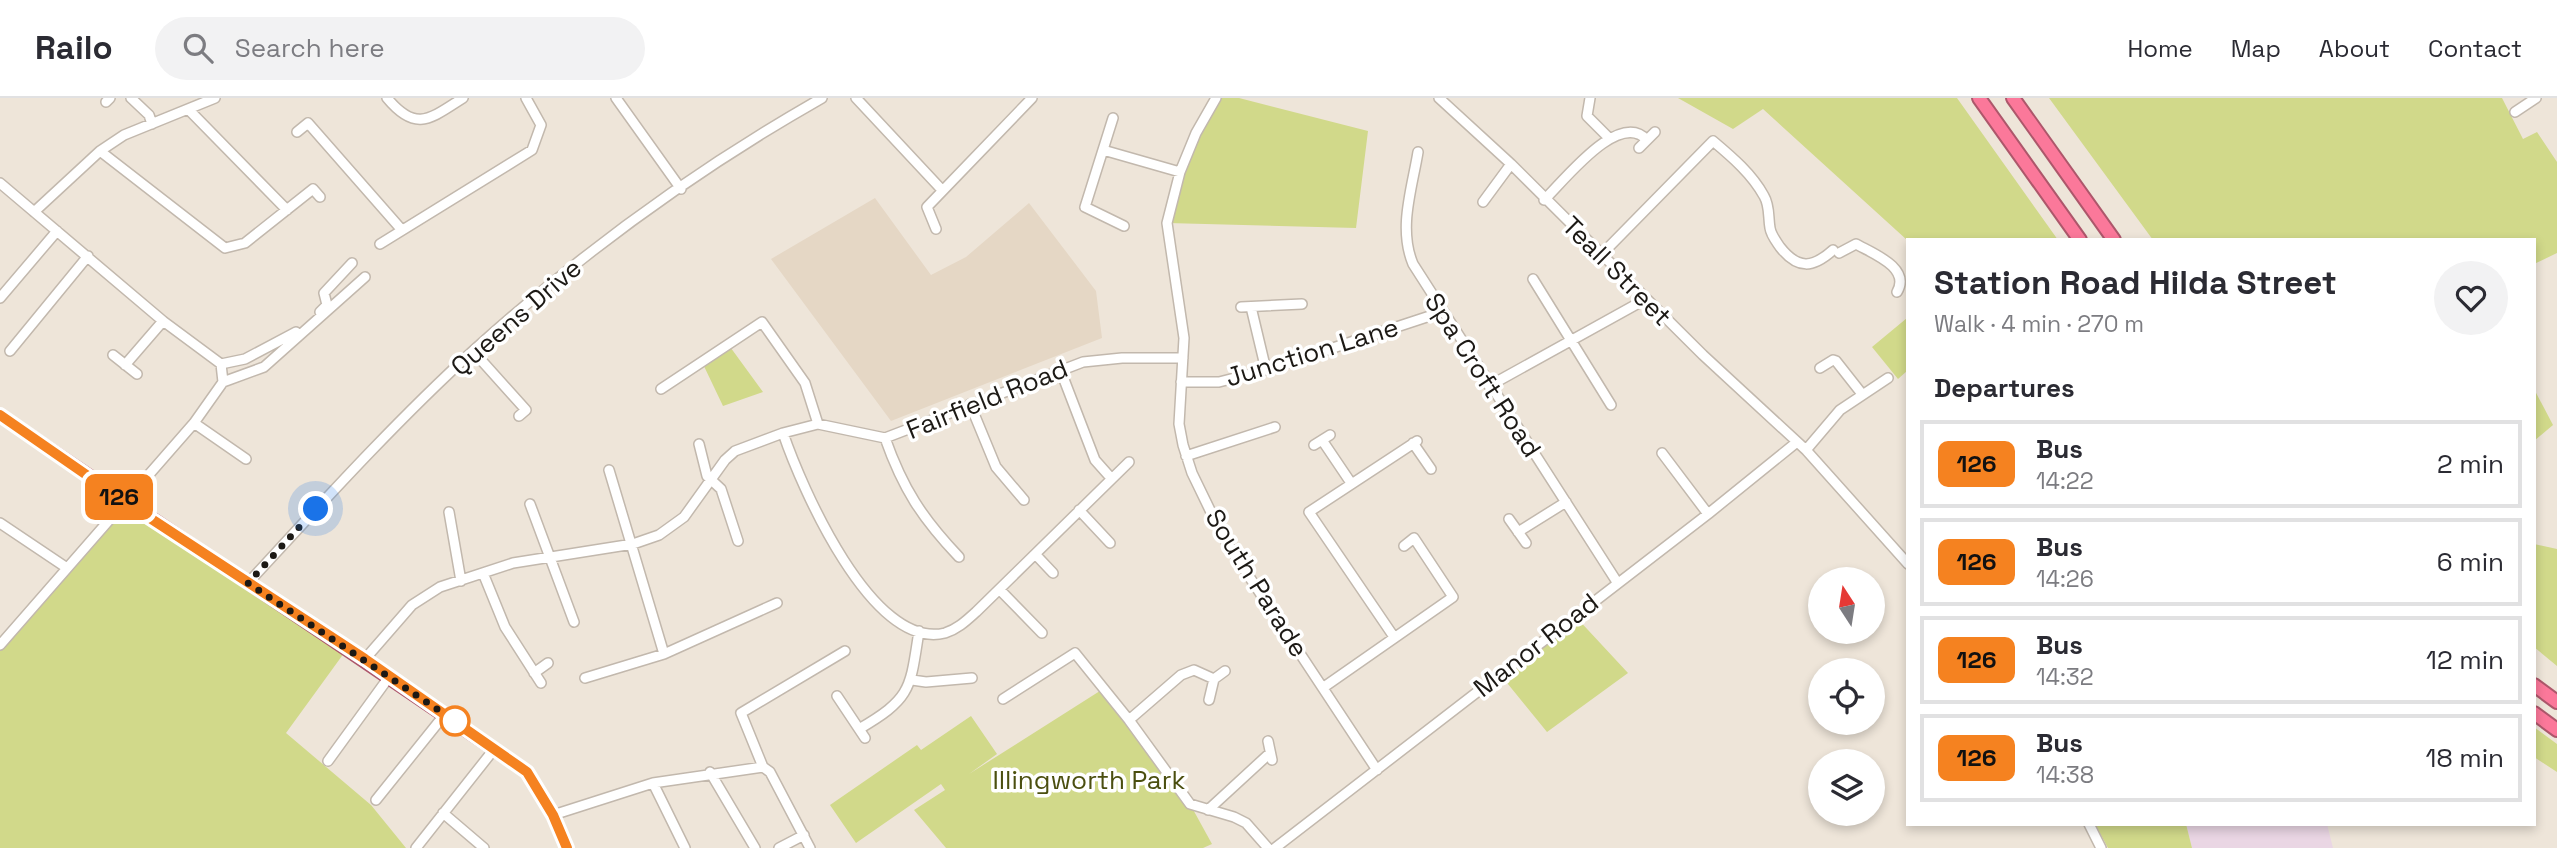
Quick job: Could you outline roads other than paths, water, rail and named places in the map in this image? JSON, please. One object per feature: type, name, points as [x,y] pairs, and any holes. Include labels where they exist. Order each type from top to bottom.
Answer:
[{"type":"highway","points":[[1979,98],[2079,238]]},
{"type":"highway","points":[[2013,98],[2113,238]]},
{"type":"highway","points":[[2536,686],[2557,702]]},
{"type":"highway","points":[[2536,714],[2557,730]]},
{"type":"main road","points":[[0,415],[127,503],[365,659],[527,772],[553,815],[567,848]]},
{"type":"street","points":[[131,98],[149,115],[152,124]]},
{"type":"street","points":[[34,212],[100,151],[124,135],[215,98]]},
{"type":"street","points":[[387,98],[398,112],[414,120],[434,116],[463,98]]},
{"type":"street","points":[[380,244],[532,149],[541,125],[527,98]]},
{"type":"street","points":[[616,98],[681,189]]},
{"type":"street","points":[[856,98],[942,190]]},
{"type":"street","points":[[936,229],[927,207],[1032,98]]},
{"type":"street","name":"South Parade","points":[[1216,98],[1196,133],[1180,172],[1167,223],[1184,338],[1179,424],[1186,456],[1223,537],[1377,770]]},
{"type":"street","name":"Teall Street","points":[[1439,98],[1511,164],[1544,200],[1646,299],[1806,450],[1906,562]]},
{"type":"street","points":[[1590,98],[1587,116],[1608,137]]},
{"type":"street","points":[[2515,112],[2536,98]]},
{"type":"street","name":"Queens Drive","points":[[248,583],[367,454],[473,351],[561,275],[681,189],[819,99]]},
{"type":"street","points":[[189,110],[287,210]]},
{"type":"street","points":[[1113,118],[1085,207],[1124,226]]},
{"type":"street","points":[[297,132],[308,123],[401,229]]},
{"type":"street","points":[[1544,200],[1608,137],[1629,132],[1643,135],[1647,140]]},
{"type":"street","points":[[1639,148],[1655,132]]},
{"type":"street","points":[[1601,254],[1676,184],[1713,141],[1749,174],[1766,198],[1772,233],[1795,263],[1808,265],[1856,244],[1891,265],[1901,275],[1902,282],[1897,292]]},
{"type":"street","points":[[1103,150],[1180,172]]},
{"type":"street","points":[[100,151],[225,248],[246,243],[313,189],[320,197]]},
{"type":"street","name":"Spa Croft Road","points":[[1418,152],[1405,230],[1406,247],[1442,312],[1617,582]]},
{"type":"street","points":[[1480,188],[1485,199],[1511,164]]},
{"type":"street","points":[[0,183],[163,321],[221,364],[223,382]]},
{"type":"street","points":[[0,298],[57,231]]},
{"type":"street","points":[[1828,239],[1838,253]]},
{"type":"street","points":[[10,351],[88,256]]},
{"type":"street","points":[[221,364],[255,355],[299,331],[327,305],[324,293],[352,263]]},
{"type":"street","points":[[0,645],[66,568],[127,503],[194,423],[223,382],[264,367],[365,277]]},
{"type":"street","points":[[1533,279],[1611,405]]},
{"type":"street","points":[[1489,386],[1646,299]]},
{"type":"street","points":[[1266,370],[1246,307],[1302,304]]},
{"type":"street","name":"Junction Lane","points":[[1181,382],[1219,382],[1266,370],[1442,312]]},
{"type":"street","points":[[125,365],[163,321]]},
{"type":"street","points":[[661,389],[762,322],[805,383],[818,424]]},
{"type":"street","points":[[473,351],[526,410],[519,416]]},
{"type":"street","points":[[113,355],[137,374]]},
{"type":"street","points":[[1820,368],[1833,355],[1862,394]]},
{"type":"street","name":"Fairfield Road","points":[[365,659],[425,594],[513,563],[633,544],[673,527],[713,480],[724,460],[735,451],[783,433],[818,424],[885,439],[1060,369],[1102,359],[1183,358]]},
{"type":"street","points":[[1060,369],[1095,460],[1111,478]]},
{"type":"street","points":[[1806,450],[1840,410],[1888,378]]},
{"type":"street","points":[[970,404],[996,467],[1024,500]]},
{"type":"street","points":[[194,423],[246,459]]},
{"type":"street","points":[[1186,456],[1275,427]]},
{"type":"street","points":[[783,433],[819,520],[861,584],[898,622],[932,634],[957,628],[1000,590],[1129,462]]},
{"type":"street","points":[[885,439],[908,495],[921,515],[959,557]]},
{"type":"street","points":[[1322,440],[1352,483]]},
{"type":"street","points":[[1394,637],[1309,512],[1415,442],[1431,470]]},
{"type":"street","name":"Manor Road","points":[[1275,848],[1708,514],[1797,442]]},
{"type":"street","points":[[699,444],[707,476],[721,489],[738,541]]},
{"type":"street","points":[[1662,453],[1708,514]]},
{"type":"street","points":[[609,470],[664,654]]},
{"type":"street","points":[[1518,532],[1566,502]]},
{"type":"street","points":[[530,505],[574,622]]},
{"type":"street","points":[[1079,510],[1110,543]]},
{"type":"street","points":[[449,512],[461,580]]},
{"type":"street","points":[[1509,519],[1525,543]]},
{"type":"street","points":[[0,523],[66,568]]},
{"type":"street","points":[[1324,687],[1453,597],[1414,538],[1404,546]]},
{"type":"street","points":[[1036,555],[1053,573]]},
{"type":"street","points":[[483,573],[505,627],[541,683]]},
{"type":"street","points":[[1000,590],[1042,633]]},
{"type":"street","points":[[585,678],[600,667],[664,654],[777,603]]},
{"type":"street","points":[[734,610],[738,621]]},
{"type":"street","points":[[859,729],[888,710],[912,680],[919,631]]},
{"type":"street","points":[[810,848],[770,772],[763,766],[741,713],[845,651]]},
{"type":"street","points":[[1003,699],[1075,653],[1129,720],[1190,804],[1234,817],[1246,824],[1268,848]]},
{"type":"street","points":[[534,673],[548,663]]},
{"type":"street","points":[[1129,720],[1188,671],[1201,672],[1214,679]]},
{"type":"street","points":[[1209,700],[1214,679],[1225,671]]},
{"type":"street","points":[[328,761],[389,677]]},
{"type":"street","points":[[912,680],[926,682],[972,678]]},
{"type":"street","points":[[837,696],[865,738]]},
{"type":"street","points":[[376,800],[445,714]]},
{"type":"street","points":[[1208,810],[1271,756],[1268,741]]},
{"type":"street","points":[[416,848],[495,748]]},
{"type":"street","points":[[553,815],[653,783],[710,772],[763,766]]},
{"type":"street","points":[[710,772],[755,848]]},
{"type":"street","points":[[653,783],[685,848]]},
{"type":"street","points":[[443,813],[484,848]]},
{"type":"street","points":[[2090,826],[2101,848]]},
{"type":"street","points":[[779,848],[804,835]]},
{"type":"park label","name":"Illingworth Park","points":[[1089,780]]}]
